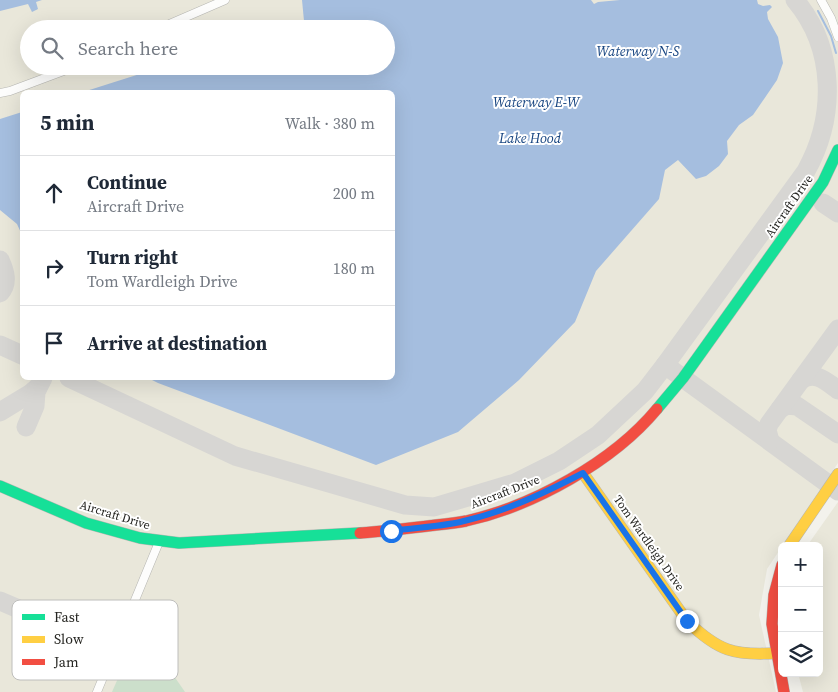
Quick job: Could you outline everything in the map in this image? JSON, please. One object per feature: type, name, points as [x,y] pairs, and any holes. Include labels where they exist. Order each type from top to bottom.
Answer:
[{"type":"street","points":[[179,20],[225,0]]},
{"type":"street","points":[[821,0],[838,36]]},
{"type":"street","points":[[0,93],[52,75]]},
{"type":"street","name":"Aircraft Drive","points":[[0,486],[86,523],[114,532],[159,542],[179,544],[391,531],[466,521],[519,504],[583,473],[633,433],[652,415],[684,378],[823,182],[838,150]]},
{"type":"street","name":"Tom Wardleigh Drive","points":[[583,473],[687,621],[700,634],[724,650],[737,654],[777,653]]},
{"type":"street","points":[[792,542],[838,474]]},
{"type":"street","points":[[135,600],[159,542]]},
{"type":"street","points":[[778,580],[774,595],[772,624],[784,692]]},
{"type":"street","points":[[97,692],[102,680]]},
{"type":"shaded area","points":[[0,0],[838,0],[838,463],[785,542],[778,542],[778,553],[767,569],[759,615],[776,692],[0,692]]},
{"type":"shaded area","points":[[838,502],[838,692],[803,692],[799,677],[823,677],[823,542],[810,542]]},
{"type":"green space","points":[[117,680],[177,680],[185,692],[112,692]]},
{"type":"water","points":[[0,0],[42,0],[36,2],[38,9],[32,12],[28,4],[0,11]]},
{"type":"water","name":"Lake Hood","points":[[302,0],[591,0],[594,4],[620,0],[757,0],[758,4],[763,6],[770,5],[772,7],[767,12],[768,19],[778,37],[783,63],[777,80],[753,115],[739,125],[727,141],[728,154],[719,166],[706,176],[696,179],[678,160],[665,170],[659,199],[596,271],[575,322],[519,380],[458,432],[376,465],[152,380],[395,380],[395,90],[89,90],[137,75],[395,75],[395,20],[304,20]]},
{"type":"water","points":[[20,113],[20,231],[17,224],[0,210],[0,119]]},
{"type":"waterway","points":[[818,11],[831,36],[836,53]]},
{"type":"taxiway","points":[[73,380],[235,456],[405,505],[434,507],[515,483],[559,461],[598,435],[645,391],[806,171],[816,150],[823,128],[827,106],[827,84],[824,61],[818,40],[808,19],[795,0]]},
{"type":"taxiway","points":[[823,203],[838,213]]},
{"type":"taxiway","points":[[0,260],[5,273],[5,281],[0,293]]},
{"type":"taxiway","points":[[770,441],[767,430],[769,424],[838,329]]},
{"type":"taxiway","points":[[0,345],[20,354]]},
{"type":"taxiway","points":[[665,365],[838,491]]},
{"type":"taxiway","points":[[801,380],[811,376],[821,378],[838,390]]},
{"type":"taxiway","points":[[26,427],[35,406],[36,392],[42,380]]},
{"type":"taxiway","points":[[0,412],[38,387]]},
{"type":"taxiway","points":[[780,409],[787,405],[797,406],[838,434]]},
{"type":"taxiway","points":[[0,601],[12,606]]},
{"type":"traffic: fast","points":[[657,409],[683,378],[823,182],[838,150]]},
{"type":"traffic: fast","points":[[0,486],[86,523],[140,538],[179,543],[360,533]]},
{"type":"traffic: slow","points":[[583,473],[687,621],[708,639],[728,649],[749,653],[777,653]]},
{"type":"traffic: slow","points":[[792,542],[838,474]]},
{"type":"traffic: jam","points":[[360,533],[462,522],[518,505],[544,493],[595,464],[618,447],[657,409]]},
{"type":"traffic: jam","points":[[778,580],[774,595],[772,624],[784,692]]},
{"type":"route","points":[[391,531],[466,521],[494,513],[519,504],[583,473],[687,621]]},
{"type":"water label","name":"Waterway N-S","points":[[638,51]]},
{"type":"water label","name":"Waterway E-W","points":[[536,102]]}]
